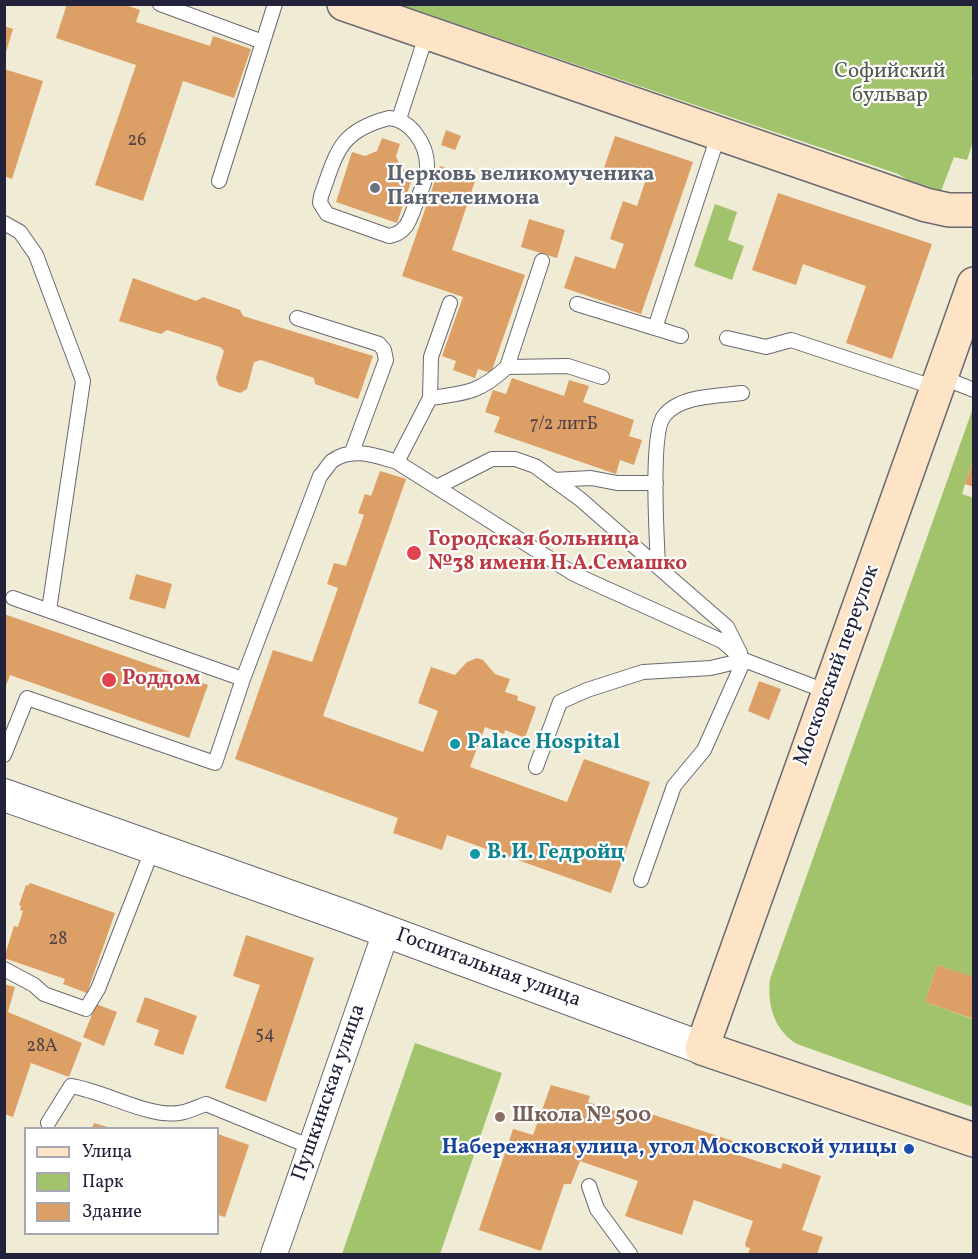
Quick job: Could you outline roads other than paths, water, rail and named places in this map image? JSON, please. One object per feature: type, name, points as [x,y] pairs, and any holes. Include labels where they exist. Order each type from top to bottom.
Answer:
[{"type":"main road","points":[[344,4],[926,205],[949,210],[974,210]]},
{"type":"main road","name":"Московский переулок","points":[[702,1048],[974,284]]},
{"type":"main road","name":"Госпитальная улица","points":[[702,1048],[974,1140]]},
{"type":"street","name":"Госпитальная улица","points":[[4,795],[702,1048]]},
{"type":"street","name":"Пушкинская улица","points":[[274,1254],[386,932]]},
{"type":"lane","points":[[160,4],[263,42]]},
{"type":"lane","points":[[219,181],[275,4]]},
{"type":"lane","points":[[399,118],[427,33]]},
{"type":"lane","points":[[399,118],[409,125],[420,140],[426,159],[425,180],[408,226],[397,235],[388,236],[327,214],[320,203],[321,196],[343,141],[350,134],[373,122],[399,118]]},
{"type":"lane","points":[[655,328],[719,133]]},
{"type":"lane","points":[[4,223],[20,232],[36,255],[83,381],[49,610]]},
{"type":"lane","points":[[430,398],[472,392],[490,382],[507,368],[542,261]]},
{"type":"lane","points":[[397,462],[430,398],[431,357],[450,303]]},
{"type":"lane","points":[[577,304],[681,336]]},
{"type":"lane","points":[[297,318],[379,344],[384,350],[387,360],[352,452]]},
{"type":"lane","points":[[727,338],[766,347],[791,340],[938,383],[974,390]]},
{"type":"lane","points":[[507,368],[568,366],[602,377]]},
{"type":"lane","points":[[658,567],[656,483],[658,430],[664,416],[678,405],[694,400],[742,393]]},
{"type":"lane","points":[[4,754],[27,698],[215,763],[243,679],[320,477],[333,461],[352,452],[372,454],[397,462],[574,574],[722,641],[744,660],[828,692]]},
{"type":"lane","points":[[437,487],[492,459],[515,459],[535,466],[580,499],[727,627],[744,660]]},
{"type":"lane","points":[[553,480],[591,477],[617,483],[656,483]]},
{"type":"lane","points":[[14,598],[243,679]]},
{"type":"lane","points":[[536,767],[560,702],[587,690],[643,672],[711,668],[744,660]]},
{"type":"lane","points":[[641,880],[674,786],[704,750],[744,660]]},
{"type":"lane","points":[[4,969],[34,985],[44,994],[86,1010],[98,990],[153,848]]},
{"type":"lane","points":[[48,1123],[71,1086],[88,1089],[158,1113],[179,1113],[206,1104],[311,1147]]},
{"type":"lane","points":[[589,1186],[597,1209],[630,1254]]},
{"type":"place","name":"Церковь великомученика Пантелеимона","points":[[375,188]]},
{"type":"place","name":"Городская больница №38 имени Н.А.Семашко","points":[[414,553]]},
{"type":"place","name":"Роддом","points":[[109,680]]},
{"type":"place","name":"Palace Hospital","points":[[455,744]]},
{"type":"place","name":"В. И. Гедройц","points":[[475,854]]},
{"type":"place","name":"Школа № 500","points":[[500,1117]]},
{"type":"place","name":"Набережная улица, угол Московской улицы","points":[[909,1149]]},
{"type":"park label","name":"Софийский бульвар","points":[[890,85]]}]
